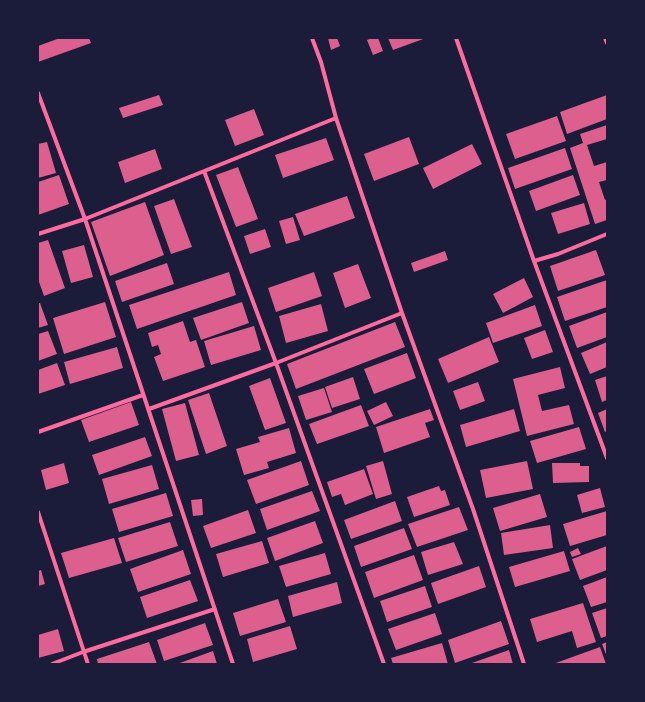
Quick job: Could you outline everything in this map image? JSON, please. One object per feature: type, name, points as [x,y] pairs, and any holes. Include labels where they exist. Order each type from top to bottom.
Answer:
[{"type":"street","points":[[312,38],[321,62],[336,118],[402,313],[473,509],[524,664]]},
{"type":"street","points":[[456,38],[534,261],[607,458]]},
{"type":"street","points":[[605,38],[607,44]]},
{"type":"street","points":[[38,93],[85,219],[233,664]]},
{"type":"street","points":[[38,234],[85,219],[336,118]]},
{"type":"street","points":[[204,171],[276,363],[384,664]]},
{"type":"street","points":[[534,261],[558,254],[607,234]]},
{"type":"street","points":[[149,409],[276,363],[402,313]]},
{"type":"street","points":[[38,432],[143,395]]},
{"type":"street","points":[[38,512],[88,664]]},
{"type":"street","points":[[52,664],[83,652],[215,609]]},
{"type":"building","points":[[60,38],[89,38],[91,43],[38,62],[38,46]]},
{"type":"building","points":[[328,38],[337,38],[340,46],[331,50]]},
{"type":"building","points":[[378,38],[383,51],[373,55],[367,40]]},
{"type":"building","points":[[388,38],[426,38],[393,50]]},
{"type":"building","points":[[159,95],[163,105],[123,118],[119,108]]},
{"type":"building","points":[[607,95],[607,119],[567,134],[560,112]]},
{"type":"building","points":[[254,109],[264,135],[235,146],[225,120]]},
{"type":"building","points":[[557,116],[566,141],[515,159],[506,134]]},
{"type":"building","points":[[607,125],[607,139],[587,145],[594,166],[607,162],[607,180],[599,182],[605,200],[607,199],[607,220],[595,224],[570,148],[583,143],[580,134]]},
{"type":"building","points":[[409,137],[419,164],[374,181],[364,154]]},
{"type":"building","points":[[326,138],[334,160],[283,178],[275,155]]},
{"type":"building","points":[[47,142],[56,173],[38,178],[38,144]]},
{"type":"building","points":[[472,144],[482,164],[433,189],[423,168]]},
{"type":"building","points":[[565,148],[572,169],[515,189],[508,168]]},
{"type":"building","points":[[155,149],[162,169],[125,183],[118,162]]},
{"type":"building","points":[[238,167],[258,219],[236,227],[216,175]]},
{"type":"building","points":[[59,175],[69,204],[38,215],[38,182]]},
{"type":"building","points":[[573,175],[580,195],[536,211],[529,191]]},
{"type":"building","points":[[347,196],[355,218],[304,236],[295,214]]},
{"type":"building","points":[[174,199],[192,247],[171,254],[154,206]]},
{"type":"building","points":[[145,202],[164,255],[110,276],[91,222]]},
{"type":"building","points":[[584,203],[590,224],[558,234],[551,213]]},
{"type":"building","points":[[293,217],[300,240],[286,244],[279,221]]},
{"type":"building","points":[[265,229],[271,247],[250,254],[244,236]]},
{"type":"building","points":[[48,240],[65,288],[44,296],[38,279],[38,243]]},
{"type":"building","points":[[84,245],[93,277],[71,283],[62,251]]},
{"type":"building","points":[[596,250],[605,275],[558,291],[550,266]]},
{"type":"building","points":[[445,251],[448,260],[414,272],[411,263]]},
{"type":"building","points":[[167,263],[174,284],[122,302],[115,281]]},
{"type":"building","points":[[358,264],[371,298],[345,308],[333,273]]},
{"type":"building","points":[[229,272],[236,295],[137,329],[129,305]]},
{"type":"building","points":[[314,272],[322,296],[276,312],[268,288]]},
{"type":"building","points":[[524,278],[533,297],[503,313],[493,294]]},
{"type":"building","points":[[607,280],[607,307],[565,321],[557,297]]},
{"type":"building","points":[[105,302],[116,337],[64,354],[53,318]]},
{"type":"building","points":[[242,302],[249,323],[201,340],[193,318]]},
{"type":"building","points":[[38,303],[40,303],[48,325],[38,328]]},
{"type":"building","points":[[321,304],[328,331],[286,343],[279,316]]},
{"type":"building","points":[[535,305],[542,326],[493,343],[486,323]]},
{"type":"building","points":[[607,312],[607,337],[577,348],[569,326]]},
{"type":"building","points":[[183,321],[190,342],[196,340],[205,367],[163,381],[154,357],[161,354],[158,345],[152,347],[148,333]]},
{"type":"building","points":[[395,322],[405,347],[296,389],[287,364]]},
{"type":"building","points":[[254,326],[261,350],[211,365],[204,341]]},
{"type":"building","points":[[545,330],[553,352],[532,359],[524,338]]},
{"type":"building","points":[[48,331],[57,354],[38,361],[38,334]]},
{"type":"building","points":[[489,337],[499,362],[448,383],[438,359]]},
{"type":"building","points":[[607,342],[607,367],[590,374],[581,353]]},
{"type":"building","points":[[117,347],[123,368],[70,384],[64,362]]},
{"type":"building","points":[[407,353],[416,378],[374,394],[364,369]]},
{"type":"building","points":[[57,363],[65,385],[38,394],[38,370]]},
{"type":"building","points":[[560,367],[565,388],[538,395],[542,411],[569,405],[574,424],[527,436],[513,379]]},
{"type":"building","points":[[607,376],[607,400],[602,402],[595,380]]},
{"type":"building","points":[[353,377],[360,399],[332,408],[325,387]]},
{"type":"building","points":[[270,378],[286,423],[265,430],[249,386]]},
{"type":"building","points":[[478,382],[485,401],[460,410],[453,391]]},
{"type":"building","points":[[324,388],[332,412],[306,420],[298,396]]},
{"type":"building","points":[[209,393],[227,446],[206,454],[188,400]]},
{"type":"building","points":[[131,402],[139,425],[89,442],[81,420]]},
{"type":"building","points":[[386,402],[393,416],[374,425],[367,411]]},
{"type":"building","points":[[185,403],[199,455],[176,461],[162,409]]},
{"type":"building","points":[[361,405],[369,426],[317,444],[309,424]]},
{"type":"building","points":[[430,409],[434,420],[425,423],[430,437],[384,453],[376,427]]},
{"type":"building","points":[[514,409],[520,431],[466,447],[460,425]]},
{"type":"building","points":[[607,409],[607,431],[605,432],[598,413]]},
{"type":"building","points":[[579,427],[586,449],[537,463],[530,441]]},
{"type":"building","points":[[289,428],[296,453],[267,462],[269,468],[244,475],[236,449],[260,442],[258,437]]},
{"type":"building","points":[[145,437],[152,456],[99,475],[92,455]]},
{"type":"building","points":[[301,461],[309,485],[256,504],[247,480]]},
{"type":"building","points":[[383,461],[392,494],[376,499],[366,466]]},
{"type":"building","points":[[527,461],[533,489],[486,498],[480,470]]},
{"type":"building","points":[[64,463],[69,483],[46,490],[41,470]]},
{"type":"building","points":[[552,463],[580,463],[580,466],[589,466],[589,482],[553,483]]},
{"type":"building","points":[[152,465],[159,489],[109,504],[102,479]]},
{"type":"building","points":[[364,469],[373,494],[345,505],[341,494],[332,497],[327,482]]},
{"type":"building","points":[[439,486],[441,491],[445,490],[450,505],[414,517],[407,497]]},
{"type":"building","points":[[600,488],[605,507],[582,513],[577,495]]},
{"type":"building","points":[[312,491],[320,511],[267,530],[260,509]]},
{"type":"building","points":[[166,493],[173,516],[119,532],[112,509]]},
{"type":"building","points":[[540,494],[547,517],[500,531],[493,508]]},
{"type":"building","points":[[202,499],[203,515],[193,516],[191,500]]},
{"type":"building","points":[[395,501],[402,521],[351,539],[344,520]]},
{"type":"building","points":[[459,507],[468,530],[417,547],[408,524]]},
{"type":"building","points":[[248,510],[256,533],[211,548],[203,526]]},
{"type":"building","points":[[607,511],[607,535],[570,546],[563,524]]},
{"type":"building","points":[[315,521],[323,543],[275,561],[267,538]]},
{"type":"building","points":[[170,522],[178,546],[126,562],[118,538]]},
{"type":"building","points":[[550,525],[553,548],[504,555],[501,533]]},
{"type":"building","points":[[404,528],[412,549],[361,567],[354,546]]},
{"type":"building","points":[[114,538],[122,563],[69,578],[61,553]]},
{"type":"building","points":[[262,541],[269,563],[223,577],[216,554]]},
{"type":"building","points":[[454,542],[463,564],[428,575],[421,552]]},
{"type":"building","points":[[607,546],[607,570],[580,580],[572,559]]},
{"type":"building","points":[[578,548],[581,554],[572,557],[570,552]]},
{"type":"building","points":[[183,550],[191,574],[138,592],[130,569]]},
{"type":"building","points":[[564,551],[570,571],[515,587],[509,567]]},
{"type":"building","points":[[325,553],[331,574],[286,587],[279,566]]},
{"type":"building","points":[[414,555],[423,580],[374,598],[365,572]]},
{"type":"building","points":[[479,566],[486,587],[438,604],[431,583]]},
{"type":"building","points":[[41,570],[45,584],[38,586],[38,571]]},
{"type":"building","points":[[607,577],[607,602],[591,607],[583,586]]},
{"type":"building","points":[[190,580],[198,601],[147,618],[140,597]]},
{"type":"building","points":[[337,582],[342,603],[293,617],[288,596]]},
{"type":"building","points":[[425,586],[432,607],[387,622],[380,601]]},
{"type":"building","points":[[278,599],[286,622],[240,636],[233,613]]},
{"type":"building","points":[[583,603],[596,642],[577,648],[572,631],[537,642],[530,619]]},
{"type":"building","points":[[607,608],[607,636],[601,638],[592,613]]},
{"type":"building","points":[[435,613],[442,634],[396,650],[388,629]]},
{"type":"building","points":[[501,621],[509,644],[455,663],[448,640]]},
{"type":"building","points":[[205,623],[213,645],[164,661],[157,640]]},
{"type":"building","points":[[290,626],[297,649],[253,662],[247,639]]},
{"type":"building","points":[[58,629],[64,651],[38,658],[38,635]]},
{"type":"building","points":[[149,642],[157,664],[98,664],[97,659]]},
{"type":"building","points":[[607,642],[607,657],[602,644]]},
{"type":"building","points":[[442,643],[448,664],[393,664],[391,658]]},
{"type":"building","points":[[600,647],[606,664],[553,664]]},
{"type":"building","points":[[509,650],[513,664],[469,664]]},
{"type":"building","points":[[213,651],[217,664],[177,664]]}]
